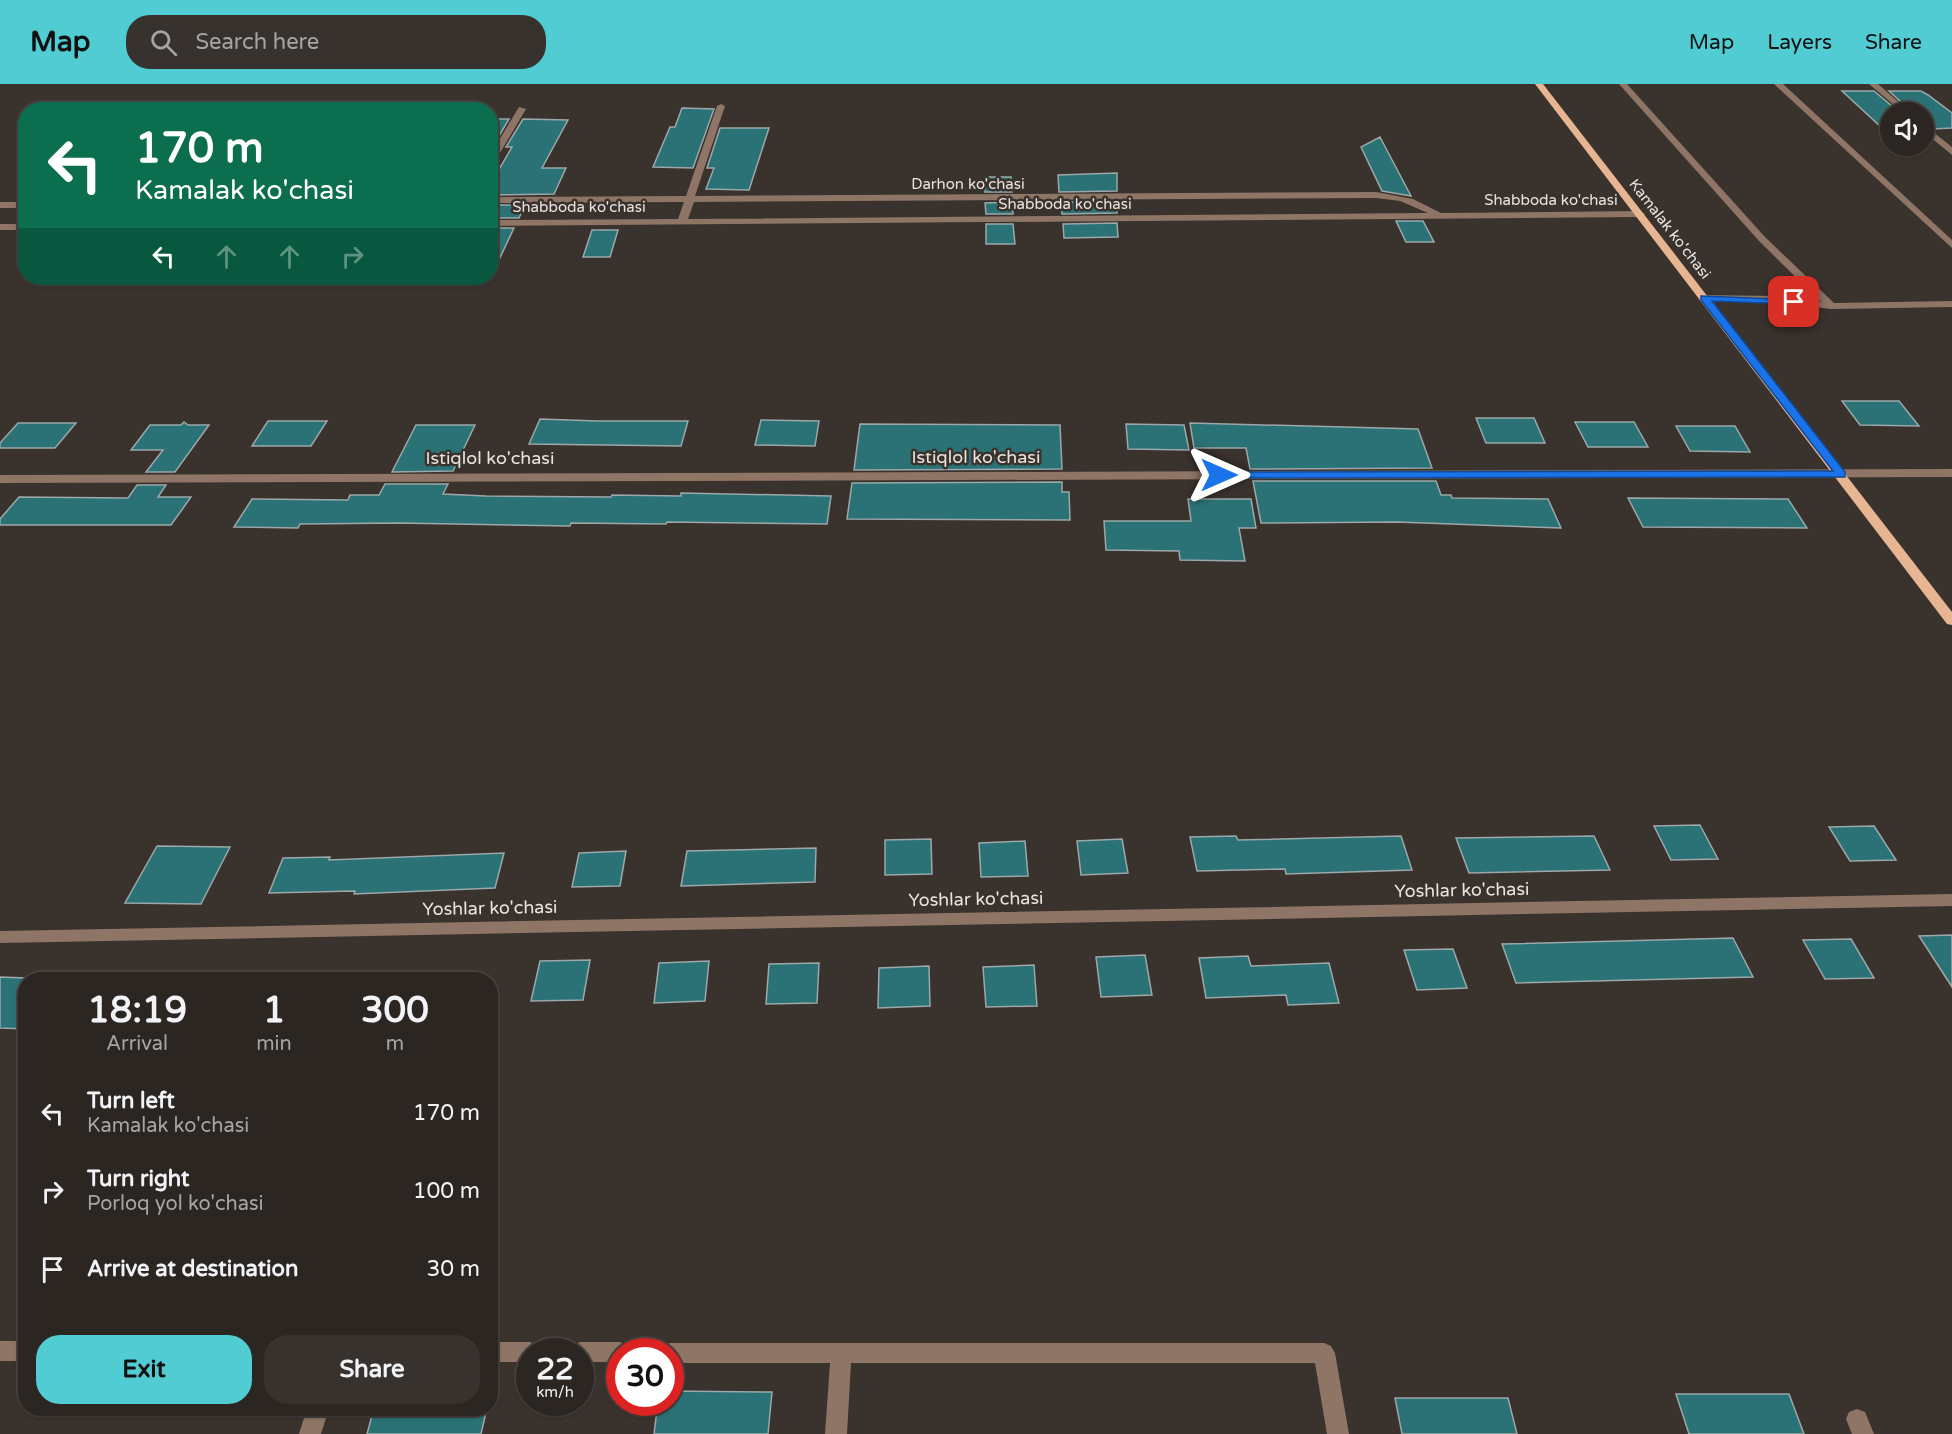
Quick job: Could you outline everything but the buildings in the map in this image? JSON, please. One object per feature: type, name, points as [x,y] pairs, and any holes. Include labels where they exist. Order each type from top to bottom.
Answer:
[{"type":"main road","name":"Kamalak ko'chasi","points":[[1539,84],[1952,621]]},
{"type":"street","points":[[1623,84],[1762,239],[1831,306]]},
{"type":"street","points":[[1778,84],[1952,245]]},
{"type":"street","points":[[1874,84],[1895,102]]},
{"type":"street","points":[[682,222],[721,106]]},
{"type":"street","points":[[498,150],[522,109]]},
{"type":"street","points":[[1934,136],[1952,152]]},
{"type":"street","name":"Darhon ko'chasi","points":[[498,200],[1376,195],[1398,197],[1419,203],[1440,216]]},
{"type":"street","points":[[850,220],[852,199]]},
{"type":"street","points":[[0,205],[18,205]]},
{"type":"street","name":"Shabboda ko'chasi","points":[[498,223],[1640,214]]},
{"type":"street","points":[[0,227],[18,227]]},
{"type":"street","points":[[1704,298],[1775,299],[1831,306],[1952,304]]},
{"type":"street","name":"Istiqlol ko'chasi","points":[[0,479],[359,476],[1952,473]]},
{"type":"street","name":"Yoshlar ko'chasi","points":[[0,937],[1952,900]]},
{"type":"street","points":[[0,1351],[18,1351]]},
{"type":"street","points":[[498,1352],[516,1352]]},
{"type":"street","points":[[684,1353],[1324,1353],[1338,1434]]},
{"type":"street","points":[[836,1434],[841,1354]]},
{"type":"street","points":[[310,1434],[316,1416]]},
{"type":"route","points":[[1219,475],[1841,474],[1704,298],[1775,299],[1794,302]]}]
